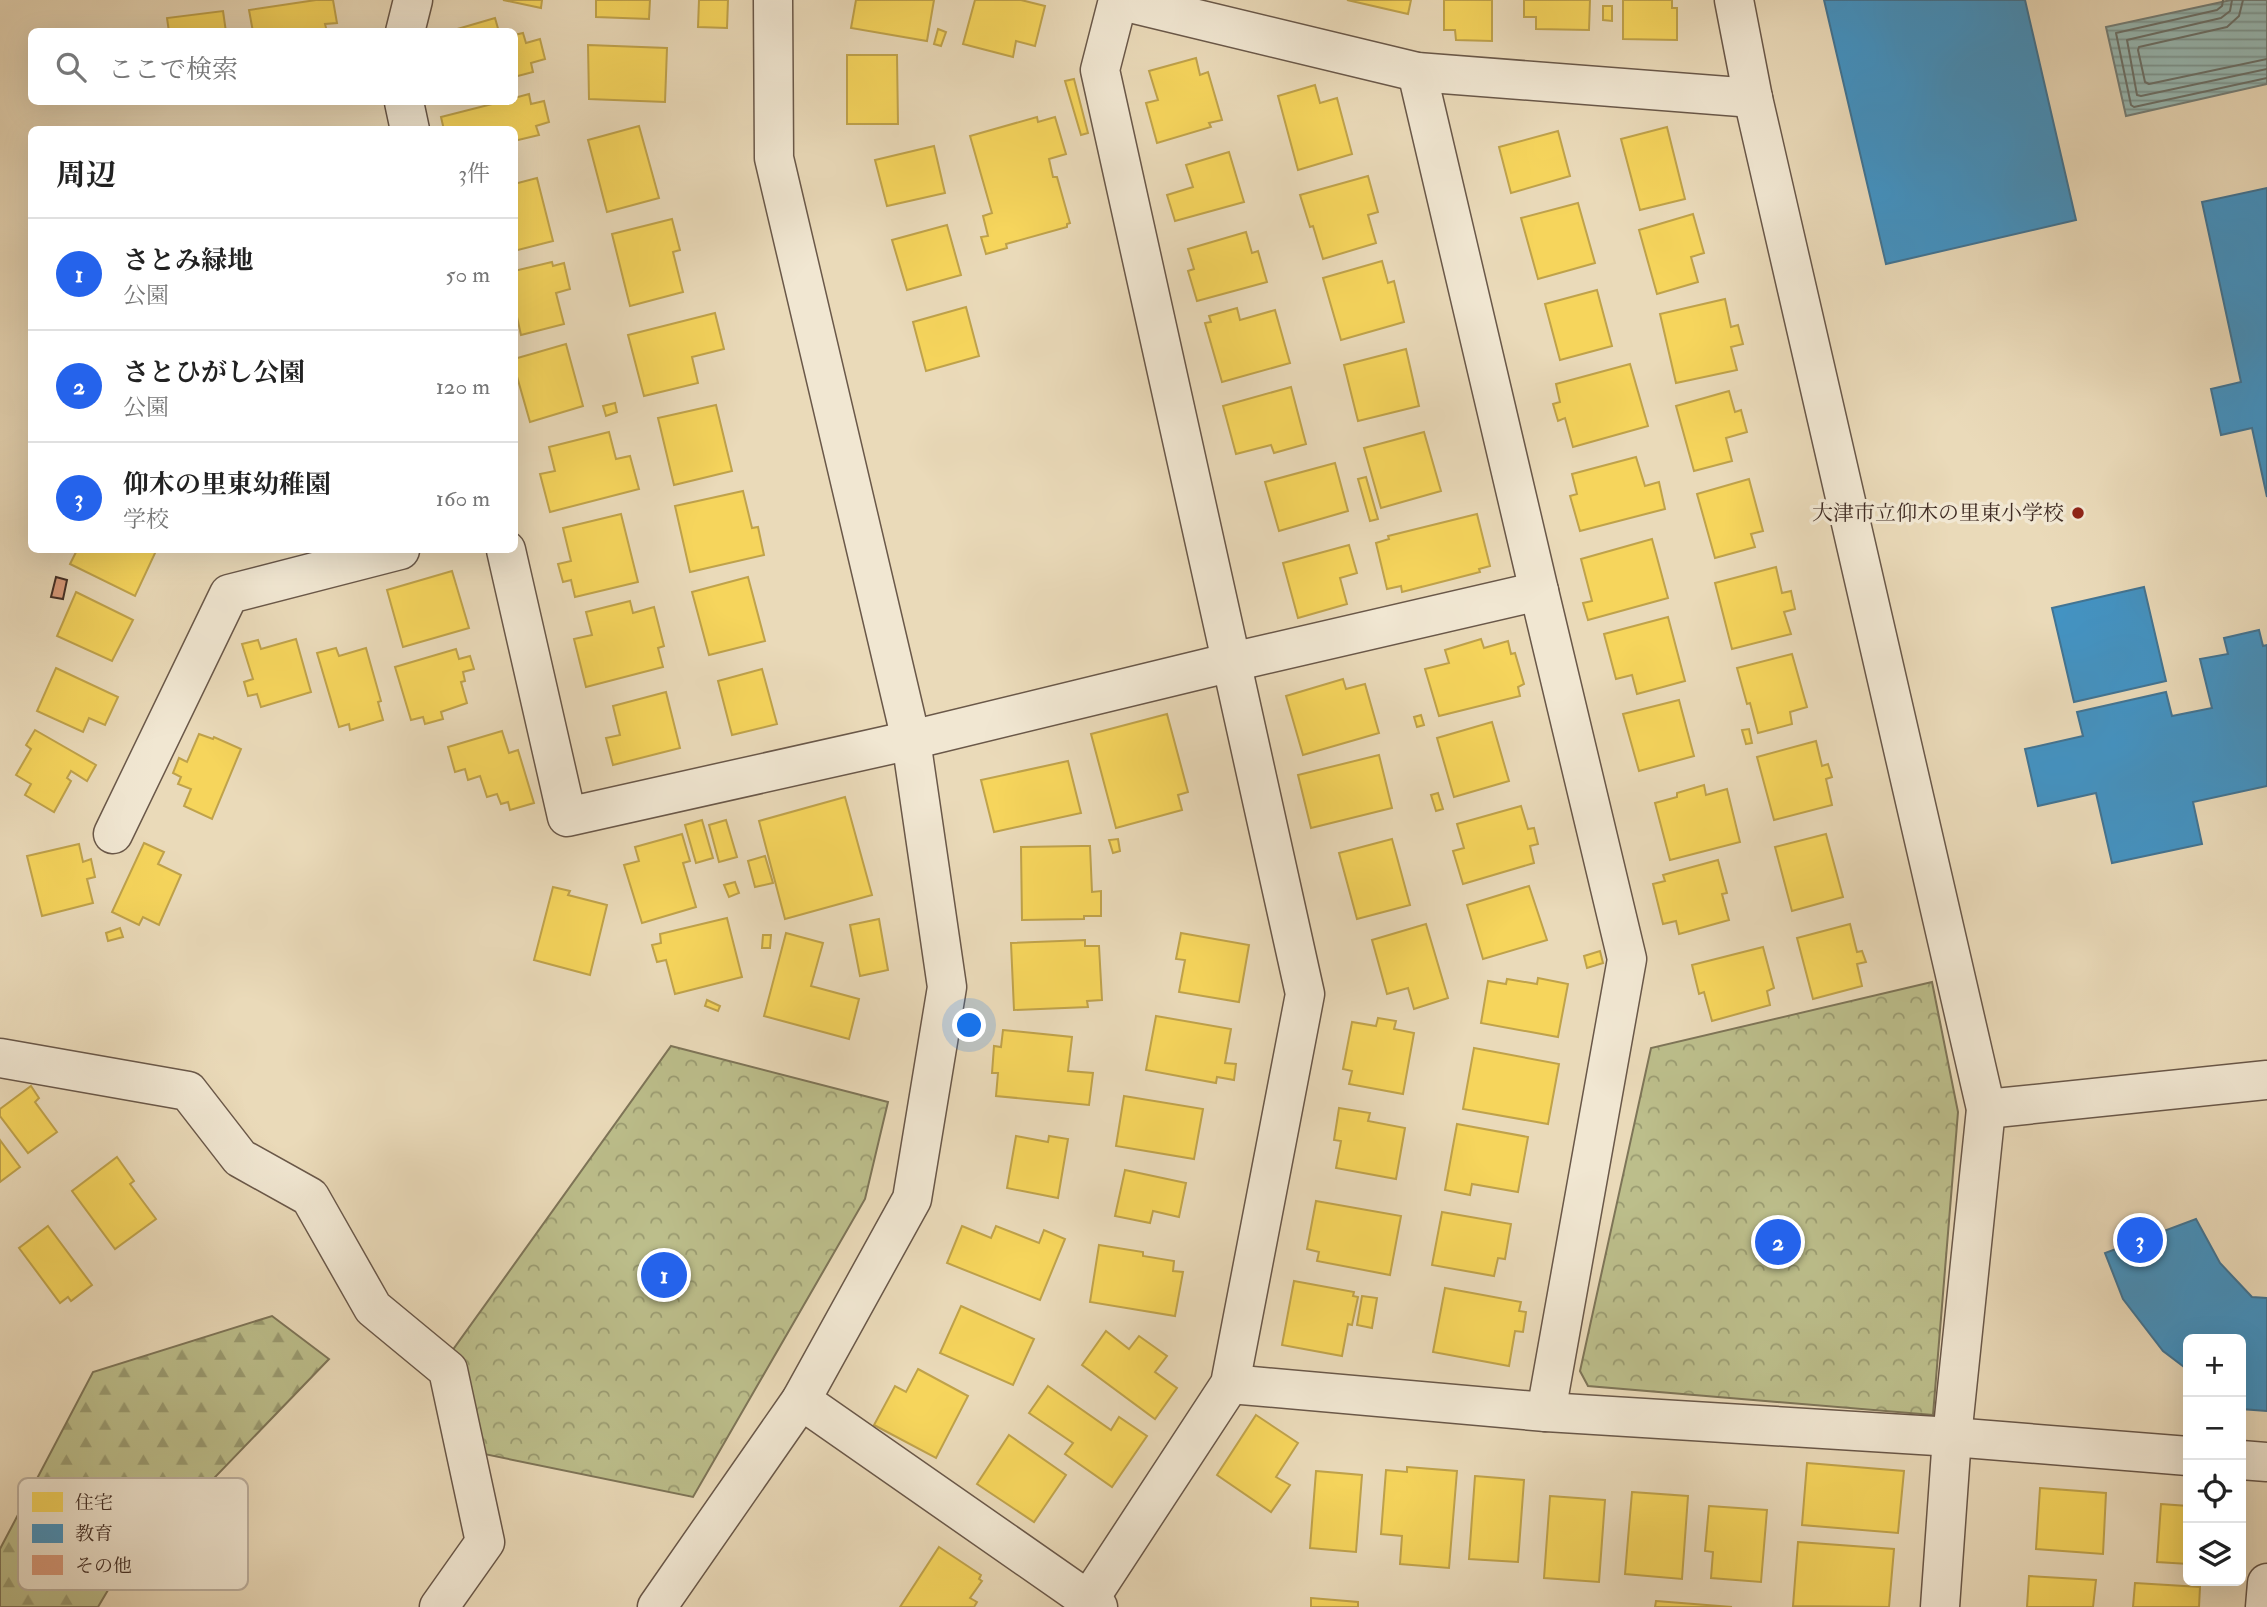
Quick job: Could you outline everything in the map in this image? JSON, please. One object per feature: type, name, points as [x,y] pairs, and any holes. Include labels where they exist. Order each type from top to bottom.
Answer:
[{"type":"street","points":[[406,28],[412,0]]},
{"type":"street","points":[[657,1607],[801,1399],[912,1199],[947,987],[911,740],[774,158],[773,0]]},
{"type":"street","points":[[801,1399],[1090,1605],[1230,1384],[1305,994],[1100,70],[1118,0],[1417,72],[1753,97]]},
{"type":"street","points":[[1734,0],[1753,97],[1986,1109],[1952,1437],[1940,1607]]},
{"type":"street","points":[[1417,72],[1627,959],[1546,1412]]},
{"type":"street","points":[[405,105],[409,126]]},
{"type":"street","points":[[113,834],[229,594],[388,553]]},
{"type":"street","points":[[507,553],[567,817],[911,740],[1539,591]]},
{"type":"street","points":[[0,1058],[188,1091],[240,1158],[310,1197],[373,1308],[448,1370],[485,1542],[439,1607]]},
{"type":"street","points":[[1986,1109],[2267,1080]]},
{"type":"street","points":[[1230,1384],[1546,1412],[1952,1437],[2183,1456]]},
{"type":"street","points":[[2246,1460],[2267,1462]]},
{"type":"street","points":[[2265,1607],[2267,1583]]},
{"type":"green space","points":[[1932,982],[1958,1112],[1933,1415],[1588,1386],[1580,1371],[1651,1048]]},
{"type":"green space","points":[[671,1046],[888,1102],[865,1199],[693,1497],[484,1454],[452,1351]]},
{"type":"green space","points":[[272,1316],[329,1359],[214,1478],[37,1478],[93,1372]]},
{"type":"green space","points":[[18,1515],[18,1590],[108,1590],[98,1607],[0,1607],[0,1549]]},
{"type":"water","points":[[2231,0],[2267,0],[2267,84],[2126,116],[2106,27]]},
{"type":"building: 住宅","points":[[333,0],[337,23],[325,24],[326,28],[252,28],[249,10]]},
{"type":"building: 住宅","points":[[503,0],[542,0],[541,8]]},
{"type":"building: 住宅","points":[[596,0],[650,0],[649,19],[596,17]]},
{"type":"building: 住宅","points":[[699,0],[728,0],[727,28],[698,27]]},
{"type":"building: 住宅","points":[[856,0],[934,0],[927,41],[851,28]]},
{"type":"building: 住宅","points":[[975,0],[1021,0],[1045,6],[1035,46],[1016,41],[1013,57],[963,44]]},
{"type":"building: 住宅","points":[[1347,0],[1411,0],[1408,14]]},
{"type":"building: 住宅","points":[[1444,0],[1492,0],[1492,41],[1456,40],[1455,30],[1444,30]]},
{"type":"building: 住宅","points":[[1524,0],[1590,0],[1589,30],[1536,29],[1536,17],[1524,17]]},
{"type":"building: 住宅","points":[[1623,0],[1672,0],[1672,8],[1677,8],[1677,40],[1623,39]]},
{"type":"building: 住宅","points":[[1603,6],[1612,6],[1612,21],[1603,20]]},
{"type":"building: 住宅","points":[[223,11],[225,28],[168,28],[167,18]]},
{"type":"building: 住宅","points":[[495,18],[498,28],[461,28]]},
{"type":"building: 住宅","points":[[938,29],[946,32],[941,46],[934,44]]},
{"type":"building: 住宅","points":[[523,33],[526,43],[540,39],[545,59],[531,63],[533,72],[518,76],[518,34]]},
{"type":"building: 住宅","points":[[588,45],[667,48],[665,102],[589,99]]},
{"type":"building: 住宅","points":[[847,55],[897,55],[898,124],[847,124]]},
{"type":"building: 住宅","points":[[1196,58],[1200,75],[1208,72],[1222,120],[1209,123],[1211,127],[1157,143],[1146,103],[1158,100],[1149,71]]},
{"type":"building: 住宅","points":[[1074,79],[1088,133],[1081,135],[1065,81]]},
{"type":"building: 住宅","points":[[1315,85],[1320,103],[1337,98],[1352,154],[1298,170],[1278,96]]},
{"type":"building: 住宅","points":[[529,94],[531,104],[544,101],[549,122],[536,126],[539,135],[518,140],[518,126],[443,126],[441,117],[488,105],[518,105],[518,97]]},
{"type":"building: 住宅","points":[[1037,117],[1038,122],[1055,117],[1066,154],[1049,159],[1070,223],[1067,227],[1006,244],[1007,248],[986,254],[981,237],[988,236],[983,216],[992,213],[970,136]]},
{"type":"building: 住宅","points":[[639,126],[659,198],[607,212],[588,140]]},
{"type":"building: 住宅","points":[[1667,127],[1685,199],[1640,210],[1621,139]]},
{"type":"building: 住宅","points":[[1558,131],[1570,176],[1511,193],[1499,147]]},
{"type":"building: 住宅","points":[[934,146],[945,193],[887,206],[875,160]]},
{"type":"building: 住宅","points":[[1229,152],[1244,202],[1175,221],[1167,195],[1193,187],[1186,165]]},
{"type":"building: 住宅","points":[[1368,176],[1378,212],[1368,215],[1376,243],[1323,259],[1300,195]]},
{"type":"building: 住宅","points":[[537,178],[553,241],[518,250],[518,183]]},
{"type":"building: 住宅","points":[[1578,203],[1595,263],[1538,279],[1521,218]]},
{"type":"building: 住宅","points":[[1693,214],[1704,253],[1691,257],[1698,282],[1657,294],[1639,230]]},
{"type":"building: 住宅","points":[[672,219],[680,250],[673,252],[683,292],[630,306],[612,234]]},
{"type":"building: 住宅","points":[[947,225],[961,275],[907,290],[892,240]]},
{"type":"building: 住宅","points":[[1246,232],[1252,253],[1258,251],[1267,282],[1197,301],[1188,271],[1194,269],[1188,249]]},
{"type":"building: 住宅","points":[[1382,261],[1388,283],[1394,281],[1404,322],[1341,340],[1323,278]]},
{"type":"building: 住宅","points":[[552,262],[553,266],[564,263],[570,289],[556,293],[564,324],[521,335],[518,322],[518,270]]},
{"type":"building: 住宅","points":[[1597,290],[1612,346],[1560,360],[1545,304]]},
{"type":"building: 住宅","points":[[1725,299],[1731,327],[1738,325],[1743,344],[1731,347],[1737,370],[1676,383],[1660,314]]},
{"type":"building: 住宅","points":[[966,307],[979,356],[926,371],[913,322]]},
{"type":"building: 住宅","points":[[1237,308],[1240,320],[1275,310],[1290,363],[1222,382],[1205,323],[1211,322],[1209,316]]},
{"type":"building: 住宅","points":[[715,313],[724,349],[692,357],[698,383],[644,396],[628,335]]},
{"type":"building: 住宅","points":[[566,344],[583,406],[530,422],[518,380],[518,358]]},
{"type":"building: 住宅","points":[[1406,349],[1419,406],[1358,421],[1344,365]]},
{"type":"building: 住宅","points":[[1630,364],[1648,426],[1573,447],[1565,418],[1558,421],[1553,404],[1560,402],[1556,384]]},
{"type":"building: 住宅","points":[[1291,387],[1306,444],[1274,453],[1271,445],[1236,454],[1223,406]]},
{"type":"building: 住宅","points":[[1729,391],[1735,412],[1741,410],[1747,432],[1726,438],[1732,461],[1694,471],[1676,406]]},
{"type":"building: 住宅","points":[[615,403],[617,412],[606,416],[603,406]]},
{"type":"building: 住宅","points":[[716,405],[732,471],[674,485],[658,418]]},
{"type":"building: 住宅","points":[[609,432],[616,459],[630,456],[639,489],[550,512],[540,474],[555,471],[549,447]]},
{"type":"building: 住宅","points":[[1424,432],[1441,491],[1381,508],[1364,448]]},
{"type":"building: 住宅","points":[[1636,457],[1645,486],[1659,482],[1665,509],[1580,531],[1570,496],[1577,494],[1572,474]]},
{"type":"building: 住宅","points":[[1335,463],[1348,511],[1279,531],[1265,482]]},
{"type":"building: 住宅","points":[[1366,477],[1378,519],[1370,521],[1358,479]]},
{"type":"building: 住宅","points":[[1749,479],[1763,531],[1751,534],[1755,547],[1715,558],[1697,494]]},
{"type":"building: 住宅","points":[[743,491],[752,528],[758,527],[764,555],[690,572],[675,506]]},
{"type":"building: 住宅","points":[[621,514],[638,582],[575,597],[571,580],[563,582],[558,564],[571,561],[563,528]]},
{"type":"building: 住宅","points":[[1477,514],[1490,566],[1479,569],[1480,572],[1402,592],[1401,586],[1387,589],[1376,543],[1389,539],[1388,536]]},
{"type":"building: 住宅","points":[[1652,539],[1668,598],[1588,620],[1583,603],[1592,601],[1581,559]]},
{"type":"building: 住宅","points":[[1349,545],[1357,573],[1340,578],[1347,604],[1298,618],[1283,563]]},
{"type":"building: 住宅","points":[[76,553],[155,553],[135,596],[70,564]]},
{"type":"building: 住宅","points":[[1776,567],[1782,593],[1791,591],[1795,609],[1784,612],[1791,634],[1732,649],[1715,583]]},
{"type":"building: 住宅","points":[[452,571],[469,628],[403,647],[387,590]]},
{"type":"building: 住宅","points":[[748,577],[765,641],[709,655],[692,592]]},
{"type":"building: 住宅","points":[[76,592],[133,620],[112,661],[57,636]]},
{"type":"building: 住宅","points":[[630,601],[633,613],[654,607],[664,646],[658,648],[663,667],[586,687],[574,639],[592,635],[586,612]]},
{"type":"building: 住宅","points":[[1668,617],[1685,681],[1637,694],[1632,675],[1616,679],[1604,634]]},
{"type":"building: 住宅","points":[[296,639],[311,692],[261,707],[257,694],[248,696],[244,682],[253,679],[242,644],[258,640],[261,649]]},
{"type":"building: 住宅","points":[[1481,639],[1484,648],[1508,641],[1511,654],[1515,653],[1524,684],[1518,687],[1520,696],[1439,716],[1425,669],[1449,663],[1445,650]]},
{"type":"building: 住宅","points":[[336,648],[339,656],[366,648],[381,701],[378,702],[383,720],[350,730],[349,724],[339,727],[317,653]]},
{"type":"building: 住宅","points":[[456,649],[459,659],[470,656],[474,669],[463,672],[465,681],[461,682],[467,703],[441,712],[443,719],[425,724],[423,717],[411,720],[395,667]]},
{"type":"building: 住宅","points":[[1792,654],[1807,707],[1790,712],[1792,724],[1758,733],[1737,668]]},
{"type":"building: 住宅","points":[[56,668],[118,697],[105,725],[89,718],[83,732],[37,711]]},
{"type":"building: 住宅","points":[[762,669],[777,724],[732,735],[718,681]]},
{"type":"building: 住宅","points":[[1343,679],[1346,689],[1365,684],[1379,733],[1303,755],[1286,696]]},
{"type":"building: 住宅","points":[[666,692],[680,748],[613,765],[606,738],[620,735],[613,706]]},
{"type":"building: 住宅","points":[[1679,700],[1694,756],[1639,771],[1623,714]]},
{"type":"building: 住宅","points":[[1167,714],[1188,792],[1178,795],[1182,810],[1116,828],[1091,734]]},
{"type":"building: 住宅","points":[[1421,715],[1424,725],[1417,727],[1414,717]]},
{"type":"building: 住宅","points":[[1492,722],[1509,781],[1454,797],[1437,738]]},
{"type":"building: 住宅","points":[[1749,729],[1752,743],[1746,744],[1742,730]]},
{"type":"building: 住宅","points":[[35,730],[96,765],[87,781],[71,771],[67,778],[71,781],[54,812],[25,795],[31,784],[16,775],[31,749],[26,745]]},
{"type":"building: 住宅","points":[[502,731],[509,753],[518,750],[534,803],[510,810],[508,802],[501,804],[497,794],[487,797],[480,776],[468,780],[465,769],[455,772],[448,747]]},
{"type":"building: 住宅","points":[[199,734],[213,739],[214,737],[241,749],[212,819],[184,806],[191,789],[178,784],[181,777],[173,773],[179,758],[187,762]]},
{"type":"building: 住宅","points":[[1816,741],[1822,766],[1828,764],[1832,777],[1826,779],[1832,805],[1774,820],[1757,757]]},
{"type":"building: 住宅","points":[[1379,755],[1392,808],[1311,828],[1298,775]]},
{"type":"building: 住宅","points":[[1068,761],[1081,813],[994,832],[981,780]]},
{"type":"building: 住宅","points":[[1704,785],[1706,795],[1727,789],[1740,842],[1670,860],[1655,803]]},
{"type":"building: 住宅","points":[[1438,793],[1443,809],[1436,811],[1431,795]]},
{"type":"building: 住宅","points":[[845,797],[872,895],[785,919],[759,821]]},
{"type":"building: 住宅","points":[[1521,806],[1528,829],[1534,828],[1538,844],[1530,846],[1534,863],[1463,884],[1453,851],[1464,848],[1457,824]]},
{"type":"building: 住宅","points":[[702,820],[713,858],[696,863],[685,825]]},
{"type":"building: 住宅","points":[[726,820],[737,857],[719,862],[709,825]]},
{"type":"building: 住宅","points":[[682,834],[690,861],[683,863],[696,907],[642,923],[624,865],[639,861],[635,847]]},
{"type":"building: 住宅","points":[[1826,834],[1843,897],[1792,911],[1775,847]]},
{"type":"building: 住宅","points":[[1118,839],[1120,851],[1113,853],[1109,840]]},
{"type":"building: 住宅","points":[[1392,839],[1410,905],[1357,919],[1339,853]]},
{"type":"building: 住宅","points":[[144,843],[164,852],[158,864],[181,875],[159,925],[143,917],[139,925],[112,912]]},
{"type":"building: 住宅","points":[[79,844],[83,862],[91,859],[95,877],[87,879],[93,903],[42,916],[27,856]]},
{"type":"building: 住宅","points":[[1090,846],[1092,892],[1101,891],[1101,916],[1084,916],[1084,919],[1022,920],[1021,847]]},
{"type":"building: 住宅","points":[[765,856],[773,883],[755,887],[748,861]]},
{"type":"building: 住宅","points":[[1718,860],[1727,893],[1722,894],[1729,920],[1679,934],[1676,921],[1663,924],[1653,884],[1665,881],[1663,875]]},
{"type":"building: 住宅","points":[[735,882],[739,893],[729,897],[724,885]]},
{"type":"building: 住宅","points":[[1529,886],[1547,940],[1483,959],[1467,905]]},
{"type":"building: 住宅","points":[[553,887],[570,891],[568,895],[607,905],[590,975],[534,960]]},
{"type":"building: 住宅","points":[[727,918],[742,977],[675,994],[666,960],[657,962],[652,945],[661,943],[660,934]]},
{"type":"building: 住宅","points":[[879,919],[888,970],[860,976],[850,925]]},
{"type":"building: 住宅","points":[[1426,924],[1448,998],[1414,1009],[1408,988],[1387,994],[1372,940]]},
{"type":"building: 住宅","points":[[1850,924],[1857,952],[1862,951],[1866,962],[1857,964],[1862,986],[1813,999],[1797,938]]},
{"type":"building: 住宅","points":[[120,928],[123,937],[108,941],[106,933]]},
{"type":"building: 住宅","points":[[786,933],[823,943],[811,986],[859,999],[849,1039],[764,1016]]},
{"type":"building: 住宅","points":[[1181,933],[1249,945],[1239,1002],[1179,992],[1185,960],[1176,959]]},
{"type":"building: 住宅","points":[[763,935],[771,935],[770,948],[762,948]]},
{"type":"building: 住宅","points":[[1085,940],[1085,946],[1099,946],[1102,1000],[1087,1001],[1088,1007],[1014,1010],[1011,943]]},
{"type":"building: 住宅","points":[[1763,947],[1774,988],[1767,991],[1770,1005],[1712,1021],[1704,992],[1699,994],[1692,965]]},
{"type":"building: 住宅","points":[[1600,951],[1603,963],[1587,968],[1584,956]]},
{"type":"building: 住宅","points":[[1538,978],[1568,984],[1558,1037],[1481,1023],[1488,981],[1506,984],[1507,979],[1537,984]]},
{"type":"building: 住宅","points":[[707,1000],[720,1006],[718,1011],[705,1006]]},
{"type":"building: 住宅","points":[[1156,1016],[1231,1029],[1225,1063],[1236,1064],[1234,1080],[1217,1077],[1216,1083],[1146,1070]]},
{"type":"building: 住宅","points":[[1378,1018],[1396,1021],[1394,1029],[1414,1033],[1403,1094],[1349,1084],[1352,1071],[1343,1069],[1352,1022],[1376,1026]]},
{"type":"building: 住宅","points":[[1003,1030],[1072,1037],[1068,1071],[1093,1073],[1089,1105],[996,1096],[998,1073],[992,1073],[994,1046],[1001,1047]]},
{"type":"building: 住宅","points":[[1474,1048],[1559,1064],[1548,1124],[1463,1109]]},
{"type":"building: 住宅","points":[[31,1086],[39,1098],[35,1102],[57,1132],[28,1153],[0,1116],[0,1109]]},
{"type":"building: 住宅","points":[[1124,1096],[1203,1109],[1194,1159],[1116,1146]]},
{"type":"building: 住宅","points":[[1339,1108],[1370,1113],[1368,1121],[1405,1128],[1396,1179],[1336,1168],[1341,1141],[1334,1140]]},
{"type":"building: 住宅","points":[[1457,1124],[1528,1137],[1518,1192],[1472,1184],[1470,1195],[1445,1190]]},
{"type":"building: 住宅","points":[[1016,1136],[1048,1142],[1049,1136],[1068,1139],[1058,1198],[1007,1188]]},
{"type":"building: 住宅","points":[[0,1140],[20,1167],[0,1182]]},
{"type":"building: 住宅","points":[[117,1157],[134,1181],[130,1184],[156,1219],[115,1249],[72,1191]]},
{"type":"building: 住宅","points":[[1125,1170],[1186,1183],[1179,1217],[1153,1211],[1150,1223],[1115,1216]]},
{"type":"building: 住宅","points":[[1316,1201],[1401,1216],[1390,1275],[1317,1261],[1319,1252],[1307,1249]]},
{"type":"building: 住宅","points":[[1442,1212],[1511,1224],[1505,1259],[1498,1258],[1494,1276],[1432,1265]]},
{"type":"building: 住宅","points":[[48,1226],[92,1285],[71,1301],[68,1297],[60,1303],[19,1248]]},
{"type":"building: 住宅","points":[[962,1226],[991,1238],[996,1226],[1039,1243],[1044,1230],[1065,1239],[1040,1300],[947,1263]]},
{"type":"building: 住宅","points":[[1099,1245],[1143,1252],[1143,1256],[1174,1261],[1173,1271],[1183,1272],[1175,1316],[1090,1302]]},
{"type":"building: 住宅","points":[[1294,1281],[1354,1292],[1353,1296],[1358,1297],[1352,1325],[1348,1324],[1342,1356],[1282,1345]]},
{"type":"building: 住宅","points":[[1445,1288],[1521,1302],[1519,1311],[1526,1312],[1523,1332],[1515,1331],[1509,1366],[1433,1352]]},
{"type":"building: 住宅","points":[[1362,1296],[1377,1298],[1372,1328],[1357,1325]]},
{"type":"building: 住宅","points":[[961,1306],[1034,1339],[1013,1385],[940,1353]]},
{"type":"building: 住宅","points":[[1106,1331],[1129,1349],[1139,1336],[1167,1356],[1155,1372],[1177,1388],[1155,1419],[1082,1365]]},
{"type":"building: 住宅","points":[[918,1369],[968,1396],[936,1458],[874,1425],[895,1386],[906,1392]]},
{"type":"building: 住宅","points":[[1048,1386],[1111,1430],[1119,1417],[1147,1436],[1112,1487],[1065,1454],[1073,1443],[1029,1413]]},
{"type":"building: 住宅","points":[[1256,1415],[1298,1443],[1276,1477],[1290,1485],[1271,1512],[1217,1475]]},
{"type":"building: 住宅","points":[[1009,1435],[1066,1475],[1034,1522],[977,1484]]},
{"type":"building: 住宅","points":[[1807,1463],[1904,1471],[1898,1533],[1802,1525]]},
{"type":"building: 住宅","points":[[1407,1467],[1457,1471],[1449,1568],[1400,1564],[1402,1536],[1381,1534],[1386,1470],[1407,1472]]},
{"type":"building: 住宅","points":[[1316,1471],[1362,1475],[1356,1552],[1310,1548]]},
{"type":"building: 住宅","points":[[1475,1476],[1524,1480],[1518,1562],[1469,1559]]},
{"type":"building: 住宅","points":[[2040,1488],[2106,1493],[2103,1554],[2036,1549]]},
{"type":"building: 住宅","points":[[1632,1492],[1688,1496],[1682,1579],[1625,1574]]},
{"type":"building: 住宅","points":[[1550,1496],[1605,1500],[1599,1582],[1544,1578]]},
{"type":"building: 住宅","points":[[2161,1504],[2183,1506],[2183,1564],[2157,1562]]},
{"type":"building: 住宅","points":[[1709,1506],[1767,1510],[1761,1582],[1711,1578],[1713,1552],[1705,1551]]},
{"type":"building: 住宅","points":[[1798,1542],[1894,1549],[1889,1607],[1793,1606]]},
{"type":"building: 住宅","points":[[939,1547],[981,1575],[979,1579],[982,1581],[970,1598],[977,1602],[974,1607],[900,1607]]},
{"type":"building: 住宅","points":[[2029,1576],[2096,1580],[2093,1607],[2027,1607]]},
{"type":"building: 住宅","points":[[2135,1583],[2200,1587],[2199,1607],[2133,1607]]},
{"type":"building: 住宅","points":[[1311,1598],[1358,1602],[1358,1607],[1311,1607]]},
{"type":"building: 住宅","points":[[1656,1601],[1732,1607],[1655,1607]]},
{"type":"building: 教育","points":[[1824,0],[2025,0],[2076,220],[1886,264]]},
{"type":"building: 教育","points":[[2267,188],[2267,497],[2252,428],[2221,435],[2211,389],[2241,382],[2202,202]]},
{"type":"building: 教育","points":[[2144,587],[2166,681],[2074,702],[2052,608]]},
{"type":"building: 教育","points":[[2259,630],[2263,646],[2267,645],[2267,786],[2193,802],[2202,844],[2112,863],[2096,793],[2038,806],[2025,749],[2083,736],[2077,712],[2166,692],[2172,716],[2212,708],[2200,659],[2228,654],[2224,638]]},
{"type":"building: 教育","points":[[2196,1219],[2220,1263],[2252,1297],[2267,1298],[2267,1411],[2246,1409],[2246,1334],[2183,1334],[2183,1366],[2163,1351],[2123,1299],[2105,1253]]},
{"type":"building: その他","points":[[56,577],[67,580],[63,599],[51,597]]},
{"type":"place","name":"大津市立仰木の里東小学校","points":[[2078,513]]},
{"type":"place","name":"仰木の里東幼稚園","points":[[2140,1240]]},
{"type":"place","name":"さとひがし公園","points":[[1778,1242]]},
{"type":"place","name":"さとみ緑地","points":[[664,1275]]}]
